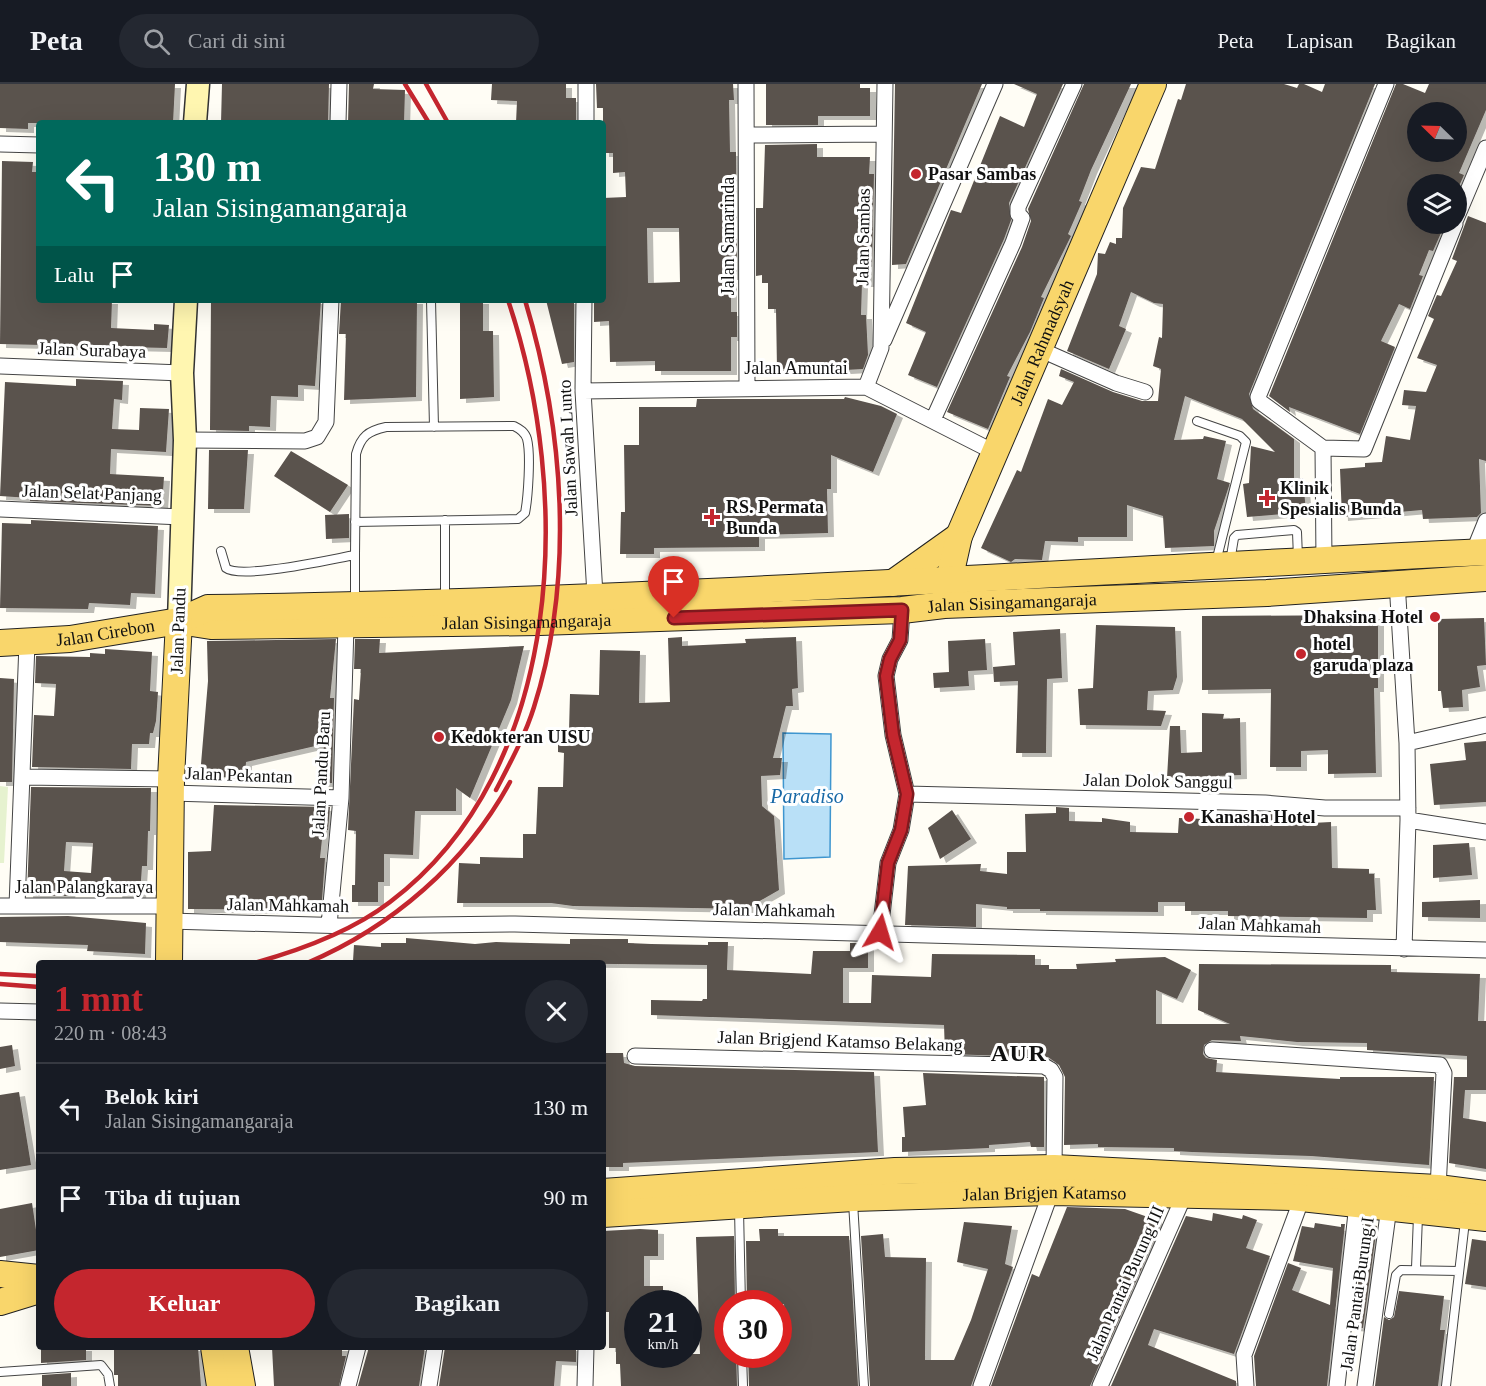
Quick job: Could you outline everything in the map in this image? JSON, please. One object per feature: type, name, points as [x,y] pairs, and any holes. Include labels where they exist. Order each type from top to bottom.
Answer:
[{"type":"main road","points":[[195,120],[198,84]]},
{"type":"main road","name":"Jalan Rahmadsyah","points":[[944,605],[959,536],[1153,84]]},
{"type":"main road","name":"Jalan Pandu","points":[[169,960],[171,786],[185,440],[182,373],[186,303]]},
{"type":"main road","points":[[893,583],[959,536]]},
{"type":"main road","name":"Jalan Sisingamangaraja","points":[[179,621],[204,626],[351,614],[444,602],[893,583],[1479,553]]},
{"type":"main road","name":"Jalan Sisingamangaraja","points":[[208,608],[540,622],[902,610],[944,605],[1267,593],[1397,582],[1486,578]]},
{"type":"main road","points":[[801,612],[802,586]]},
{"type":"main road","name":"Jalan Cirebon","points":[[0,643],[70,639],[179,621],[208,608]]},
{"type":"main road","name":"Jalan Brigjen Katamso","points":[[606,1192],[895,1171],[1053,1180],[1438,1188],[1477,1204]]},
{"type":"main road","name":"Jalan Brigjen Katamso","points":[[606,1214],[853,1198],[1053,1180],[1184,1196],[1302,1198],[1418,1208],[1477,1204]]},
{"type":"main road","points":[[0,1274],[36,1278]]},
{"type":"main road","points":[[0,1302],[36,1291]]},
{"type":"main road","points":[[214,1350],[220,1386]]},
{"type":"main road","points":[[236,1350],[242,1386]]},
{"type":"street","points":[[338,120],[339,84]]},
{"type":"street","points":[[586,84],[586,120]]},
{"type":"street","name":"Jalan Samarinda","points":[[746,84],[747,387]]},
{"type":"street","name":"Jalan Sambas","points":[[866,387],[881,348],[885,84]]},
{"type":"street","points":[[881,348],[995,84]]},
{"type":"street","points":[[933,420],[1013,243],[1022,218],[1018,214],[1018,207],[1074,84]]},
{"type":"street","points":[[1386,84],[1258,397],[1262,404],[1323,448],[1364,449],[1451,234]]},
{"type":"street","points":[[747,135],[884,134]]},
{"type":"street","points":[[0,144],[36,145]]},
{"type":"street","points":[[1467,193],[1486,148]]},
{"type":"street","points":[[185,440],[305,441],[317,437],[326,422],[331,303]]},
{"type":"street","name":"Jalan Sawah Lunto","points":[[584,303],[583,391],[595,595]]},
{"type":"street","points":[[1039,349],[1116,383],[1145,392]]},
{"type":"street","name":"Jalan Surabaya","points":[[0,366],[182,373]]},
{"type":"street","name":"Jalan Amuntai","points":[[583,391],[866,387],[994,452]]},
{"type":"street","points":[[1323,448],[1324,561]]},
{"type":"street","name":"Jalan Selat Panjang","points":[[0,509],[182,516]]},
{"type":"street","points":[[1479,553],[1486,521]]},
{"type":"street","points":[[1397,582],[1407,743],[1408,814],[1404,949]]},
{"type":"street","points":[[880,932],[888,863],[901,830],[907,794],[893,735],[886,676],[890,659],[900,640],[902,610]]},
{"type":"street","name":"Jalan Pandu Baru","points":[[329,926],[341,798],[351,614]]},
{"type":"street","points":[[17,906],[27,643]]},
{"type":"street","points":[[1407,743],[1486,725]]},
{"type":"street","name":"Jalan Pekantan","points":[[23,777],[341,798]]},
{"type":"street","name":"Jalan Dolok Sanggul","points":[[907,794],[1265,803],[1408,814],[1486,832]]},
{"type":"street","name":"Jalan Palangkaraya","points":[[0,906],[168,914]]},
{"type":"street","name":"Jalan Mahkamah","points":[[168,914],[329,926],[515,924],[1486,950]]},
{"type":"street","points":[[0,1011],[36,1012]]},
{"type":"street","points":[[1212,1050],[1440,1065],[1444,1073],[1438,1188]]},
{"type":"street","name":"Jalan Brigjend Katamso Belakang","points":[[635,1056],[1044,1066],[1051,1070],[1055,1077],[1053,1180],[981,1386]]},
{"type":"street","name":"Jalan Pantai Burung III","points":[[1100,1386],[1184,1196]]},
{"type":"street","points":[[1246,1386],[1244,1355],[1302,1198]]},
{"type":"street","points":[[1337,1386],[1357,1204]]},
{"type":"street","name":"Jalan Pantai Burung I","points":[[1365,1386],[1389,1207]]},
{"type":"street","points":[[348,1386],[357,1350]]},
{"type":"street","points":[[429,1386],[435,1350]]},
{"type":"street","points":[[585,1386],[586,1350]]},
{"type":"lane","points":[[430,303],[434,427]]},
{"type":"lane","points":[[1197,421],[1240,436],[1246,442],[1222,566]]},
{"type":"lane","points":[[351,614],[355,555],[355,522],[356,454],[360,441],[372,430],[386,428],[514,426],[522,430],[527,439],[525,513],[518,519],[355,522]]},
{"type":"lane","points":[[444,602],[445,520]]},
{"type":"lane","points":[[221,550],[226,568],[233,572],[266,571],[355,555]]},
{"type":"lane","points":[[853,1198],[864,1386]]},
{"type":"lane","points":[[1446,1386],[1459,1271],[1477,1204]]},
{"type":"lane","points":[[739,1205],[741,1290]]},
{"type":"lane","points":[[1416,1268],[1418,1208]]},
{"type":"lane","points":[[1389,1314],[1398,1272],[1416,1268],[1459,1271]]},
{"type":"lane","points":[[0,1372],[101,1365],[108,1374],[110,1386]]},
{"type":"lane","points":[[742,1368],[743,1386]]},
{"type":"green space","points":[[0,786],[8,787],[4,863],[0,863]]},
{"type":"water","name":"Paradiso","points":[[783,733],[831,734],[830,857],[784,859]]},
{"type":"building","points":[[0,84],[175,84],[173,120],[36,120],[36,123],[28,123],[28,129],[0,128]]},
{"type":"building","points":[[222,84],[329,84],[328,120],[221,120]]},
{"type":"building","points":[[349,84],[374,84],[373,89],[405,90],[404,120],[348,120]]},
{"type":"building","points":[[492,84],[566,84],[566,98],[576,98],[576,120],[516,120],[517,101],[491,100]]},
{"type":"building","points":[[596,84],[733,84],[734,100],[729,100],[730,152],[736,152],[737,276],[731,276],[731,312],[737,312],[737,337],[731,337],[731,371],[655,371],[655,361],[610,362],[609,321],[594,322],[594,303],[606,303],[606,198],[626,197],[625,172],[613,173],[613,153],[606,153],[606,120],[603,120],[603,108],[597,108]],"holes":[[[647,228],[679,228],[680,282],[648,283]]]},
{"type":"building","points":[[766,84],[860,84],[860,88],[870,88],[870,116],[818,116],[818,125],[766,125]]},
{"type":"building","name":"Pasar Sambas","points":[[895,84],[982,84],[906,264],[892,265]]},
{"type":"building","points":[[1014,84],[1063,84],[1009,203],[1011,220],[1004,239],[937,387],[908,375],[926,332],[906,323],[951,210],[961,213],[1000,116],[1024,127],[1037,94]]},
{"type":"building","points":[[1084,84],[1131,84],[1091,170],[1079,201],[1082,202],[1068,234],[1071,236],[1041,297],[1044,298],[1030,332],[1007,376],[1010,377],[988,429],[947,412],[1022,247],[1031,221],[1028,209]]},
{"type":"building","points":[[1186,84],[1284,84],[1297,88],[1299,84],[1304,84],[1322,92],[1325,84],[1375,84],[1249,394],[1253,409],[1294,439],[1294,479],[1303,478],[1306,512],[1247,517],[1243,484],[1249,483],[1251,446],[1275,452],[1242,419],[1185,396],[1174,440],[1203,439],[1204,436],[1226,441],[1217,479],[1230,483],[1214,531],[1214,546],[1165,548],[1163,516],[1127,505],[1127,537],[1078,537],[1078,542],[1045,541],[1042,560],[1015,559],[1011,562],[981,548],[1017,470],[1021,472],[1048,399],[1062,405],[1074,382],[1059,376],[1061,369],[1113,392],[1142,401],[1158,401],[1161,369],[1153,366],[1159,337],[1162,338],[1163,304],[1154,303],[1131,292],[1119,326],[1126,329],[1109,369],[1067,351],[1097,274],[1098,253],[1105,254],[1110,242],[1116,244],[1116,238],[1122,238],[1123,208],[1141,167],[1155,169],[1178,99],[1181,100]]},
{"type":"building","points":[[1396,84],[1403,84],[1425,93],[1429,84],[1486,84],[1486,110],[1467,154],[1467,102],[1407,102],[1407,162],[1464,162],[1459,173],[1462,174],[1407,174],[1407,234],[1441,234],[1433,251],[1429,250],[1419,275],[1423,276],[1410,309],[1399,304],[1381,341],[1395,347],[1360,434],[1289,407],[1290,412],[1269,396]]},
{"type":"building","points":[[817,144],[817,157],[870,157],[869,174],[874,174],[872,267],[870,267],[869,283],[862,283],[861,315],[866,315],[868,355],[863,369],[827,371],[827,368],[777,369],[776,309],[768,309],[768,283],[762,283],[762,275],[756,276],[756,208],[763,208],[765,145]]},
{"type":"building","points":[[2,161],[33,162],[32,172],[36,172],[36,303],[112,303],[111,328],[154,330],[154,324],[169,325],[167,348],[0,344]]},
{"type":"building","points":[[1468,216],[1486,223],[1486,461],[1479,459],[1481,513],[1477,517],[1423,519],[1422,510],[1342,517],[1340,469],[1365,467],[1365,463],[1382,462],[1386,436],[1410,440],[1416,406],[1402,405],[1404,390],[1426,392],[1437,365],[1417,358],[1434,319],[1428,316],[1437,295],[1441,296],[1457,261],[1452,259],[1461,234],[1467,234]]},
{"type":"building","points":[[211,303],[321,303],[315,386],[298,385],[298,397],[271,396],[270,427],[249,426],[249,431],[210,430]]},
{"type":"building","points":[[341,303],[417,303],[416,397],[344,400],[346,334],[339,334]]},
{"type":"building","points":[[460,303],[483,303],[483,331],[493,331],[494,397],[460,399]]},
{"type":"building","points":[[547,303],[574,303],[574,362],[562,364]]},
{"type":"building","points":[[76,379],[123,381],[122,400],[114,399],[112,429],[139,430],[140,408],[169,409],[166,452],[111,449],[110,474],[164,477],[162,506],[30,501],[30,498],[0,496],[5,382],[76,386]]},
{"type":"building","points":[[845,397],[881,406],[897,414],[873,472],[831,455],[831,489],[827,489],[828,533],[759,535],[759,547],[654,548],[654,554],[620,554],[621,512],[625,512],[624,445],[639,445],[639,407],[696,407],[697,399],[844,399]]},
{"type":"building","points":[[209,450],[248,450],[244,509],[208,509]]},
{"type":"building","points":[[291,451],[348,485],[330,512],[274,476]]},
{"type":"building","points":[[349,514],[349,538],[326,539],[325,515]]},
{"type":"building","points":[[31,520],[158,526],[155,594],[131,593],[130,605],[89,603],[88,609],[0,608],[2,523],[31,524]]},
{"type":"building","points":[[1378,615],[1378,688],[1374,688],[1376,773],[1328,774],[1328,750],[1301,751],[1301,767],[1270,767],[1271,689],[1202,690],[1202,616]]},
{"type":"building","points":[[1484,618],[1486,665],[1477,666],[1480,687],[1462,690],[1463,707],[1443,708],[1441,691],[1438,691],[1438,619]]},
{"type":"building","points":[[1096,625],[1175,627],[1177,677],[1173,690],[1148,691],[1147,710],[1166,711],[1161,726],[1080,725],[1078,689],[1093,688]]},
{"type":"building","points":[[1060,629],[1062,678],[1047,679],[1046,753],[1016,753],[1018,681],[994,682],[993,667],[1015,665],[1013,632]]},
{"type":"building","points":[[682,637],[682,646],[746,643],[745,639],[796,637],[798,688],[792,689],[793,706],[786,706],[773,758],[782,758],[780,775],[761,776],[762,806],[774,816],[779,890],[751,906],[751,909],[573,906],[551,903],[457,903],[459,863],[480,864],[480,857],[523,858],[523,834],[536,834],[538,787],[563,787],[564,753],[558,752],[558,731],[569,731],[570,694],[599,695],[600,650],[640,651],[639,703],[670,702],[668,638]]},
{"type":"building","points":[[336,639],[330,698],[334,698],[332,783],[321,783],[324,744],[246,762],[245,778],[200,776],[208,681],[207,641]]},
{"type":"building","name":"Kedokteran UISU","points":[[355,639],[380,639],[379,653],[524,646],[511,700],[470,798],[456,788],[456,811],[415,811],[413,855],[384,854],[384,882],[378,882],[378,902],[352,902],[352,885],[355,885],[356,831],[348,830],[354,699],[359,700],[361,669],[354,669]]},
{"type":"building","points":[[985,639],[987,670],[968,671],[969,686],[934,688],[933,673],[949,672],[948,641]]},
{"type":"building","points":[[105,649],[152,652],[150,691],[158,692],[156,721],[153,733],[150,733],[149,744],[132,744],[131,769],[32,767],[34,715],[54,716],[56,684],[35,683],[36,656],[90,657],[90,653],[105,654]]},
{"type":"building","points":[[0,678],[14,679],[12,782],[0,782]]},
{"type":"building","points":[[1202,713],[1224,714],[1223,719],[1240,718],[1241,775],[1167,778],[1170,726],[1180,726],[1181,753],[1202,752]]},
{"type":"building","points":[[1486,741],[1486,802],[1434,805],[1430,764],[1466,760],[1464,743]]},
{"type":"building","points":[[31,787],[151,788],[147,866],[142,866],[140,895],[116,894],[117,890],[70,887],[69,896],[27,896]],"holes":[[[66,842],[93,843],[91,873],[64,871]]]},
{"type":"building","points":[[214,805],[330,807],[328,830],[323,830],[320,858],[325,858],[322,900],[303,900],[303,910],[188,909],[188,852],[211,851]]},
{"type":"building","points":[[1056,807],[1069,808],[1069,821],[1102,822],[1102,818],[1130,822],[1130,832],[1178,833],[1179,818],[1230,820],[1230,812],[1286,815],[1286,818],[1312,817],[1312,823],[1331,822],[1332,868],[1369,869],[1369,874],[1374,874],[1376,910],[1367,910],[1367,918],[1228,916],[1228,911],[1185,911],[1185,902],[1158,902],[1158,912],[1040,911],[1040,909],[1007,909],[1007,907],[976,904],[976,927],[905,925],[908,866],[981,864],[980,871],[1007,874],[1007,852],[1026,852],[1025,814],[1056,813]]},
{"type":"building","points":[[952,810],[971,839],[940,859],[928,828]]},
{"type":"building","points":[[1469,843],[1472,875],[1433,878],[1433,845]]},
{"type":"building","points":[[1480,900],[1480,918],[1422,917],[1422,902]]},
{"type":"building","points":[[68,916],[146,923],[145,954],[87,951],[88,945],[0,942],[0,917]]},
{"type":"building","points":[[406,938],[475,944],[496,942],[570,944],[570,939],[628,939],[628,943],[651,944],[708,945],[708,942],[728,942],[727,970],[811,974],[813,951],[850,951],[850,943],[868,943],[868,968],[843,968],[843,1003],[871,1003],[872,975],[931,977],[932,954],[1035,955],[1035,965],[1049,965],[1049,969],[1077,969],[1076,964],[1116,962],[1115,959],[1165,957],[1191,970],[1177,999],[1156,990],[1156,1024],[1230,1024],[1198,1010],[1199,964],[1391,965],[1391,972],[1480,974],[1478,1021],[1486,1021],[1486,1090],[1465,1090],[1463,1118],[1486,1122],[1486,1169],[1449,1163],[1454,1077],[1467,1077],[1467,1056],[1367,1050],[1367,1043],[1297,1042],[1240,1036],[1241,1041],[1212,1040],[1204,1045],[1203,1054],[1206,1058],[1217,1060],[1216,1072],[1340,1079],[1340,1077],[1434,1077],[1429,1165],[1311,1156],[1174,1151],[1174,1148],[1098,1147],[1098,1144],[1064,1145],[1065,1077],[1059,1065],[1048,1057],[945,1054],[944,1025],[651,1015],[651,1000],[702,1001],[707,999],[707,965],[606,964],[606,960],[353,960],[354,945],[381,947],[381,943],[406,943]]},
{"type":"building","points":[[12,1045],[15,1066],[0,1069],[0,1047]]},
{"type":"building","points":[[606,1053],[623,1053],[624,1063],[635,1066],[874,1072],[878,1152],[623,1163],[623,1167],[606,1167]]},
{"type":"building","points":[[923,1073],[1044,1077],[1044,1147],[1031,1147],[1030,1142],[989,1145],[989,1148],[902,1152],[902,1137],[905,1137],[903,1107],[926,1105]]},
{"type":"building","points":[[19,1092],[31,1165],[0,1170],[0,1095]]},
{"type":"building","points":[[32,1203],[36,1251],[0,1257],[0,1209]]},
{"type":"building","points":[[1067,1207],[1125,1209],[1162,1222],[1090,1386],[991,1386],[1032,1274],[1039,1277]]},
{"type":"building","points":[[1213,1213],[1242,1219],[1243,1215],[1257,1220],[1246,1248],[1270,1256],[1234,1354],[1154,1329],[1148,1345],[1236,1381],[1236,1386],[1111,1386],[1186,1216],[1212,1221]]},
{"type":"building","points":[[964,1222],[1012,1226],[1005,1264],[1013,1267],[971,1386],[870,1386],[861,1236],[883,1234],[885,1257],[926,1258],[925,1360],[954,1360],[971,1320],[988,1269],[957,1262]]},
{"type":"building","points":[[1315,1223],[1341,1227],[1341,1224],[1345,1224],[1327,1386],[1256,1386],[1254,1356],[1288,1263],[1301,1268],[1292,1290],[1330,1305],[1333,1268],[1293,1261],[1302,1226],[1314,1228]]},
{"type":"building","points":[[1365,1224],[1377,1226],[1363,1328],[1353,1327]]},
{"type":"building","points":[[759,1229],[778,1229],[778,1236],[849,1236],[858,1386],[749,1386],[748,1368],[792,1368],[792,1290],[747,1290],[746,1241],[760,1241]]},
{"type":"building","points":[[658,1230],[658,1256],[644,1256],[644,1286],[663,1286],[663,1290],[624,1290],[624,1368],[702,1368],[702,1290],[698,1290],[696,1237],[734,1236],[735,1290],[714,1290],[714,1368],[736,1368],[737,1386],[621,1386],[620,1364],[616,1364],[616,1348],[609,1348],[609,1312],[606,1312],[606,1231]]},
{"type":"building","points":[[1472,1239],[1486,1241],[1486,1287],[1465,1284]]},
{"type":"building","points":[[1399,1291],[1444,1296],[1440,1330],[1445,1330],[1438,1386],[1375,1386],[1384,1317],[1389,1320],[1394,1317]]},
{"type":"building","points":[[41,1350],[86,1350],[86,1360],[41,1363]]},
{"type":"building","points":[[114,1350],[198,1350],[201,1386],[118,1386],[118,1375],[114,1375]]},
{"type":"building","points":[[272,1350],[342,1350],[342,1356],[346,1356],[339,1386],[274,1386]]},
{"type":"building","points":[[368,1350],[425,1350],[419,1386],[358,1386]]},
{"type":"building","points":[[445,1350],[576,1350],[576,1362],[556,1361],[554,1386],[439,1386]]},
{"type":"building","points":[[71,1373],[71,1386],[42,1386],[42,1375]]},
{"type":"railway","points":[[405,84],[427,120]]},
{"type":"railway","points":[[426,84],[446,120]]},
{"type":"railway","points":[[264,960],[307,946],[375,913],[390,902],[448,846],[492,779],[522,704],[539,624],[546,540],[542,457],[529,376],[509,303]]},
{"type":"railway","points":[[496,790],[522,739],[534,707],[547,657],[555,607],[559,555],[560,503],[556,451],[549,400],[526,303]]},
{"type":"railway","points":[[313,960],[368,931],[397,912],[424,890],[471,840],[492,812],[510,782]]},
{"type":"railway","points":[[0,974],[36,976]]},
{"type":"railway","points":[[0,984],[36,987]]},
{"type":"place","name":"Pasar Sambas","points":[[916,174]]},
{"type":"place","name":"Klinik Spesialis Bunda","points":[[1267,498]]},
{"type":"place","name":"RS. Permata Bunda","points":[[712,517]]},
{"type":"place","name":"Dhaksina Hotel","points":[[1435,617]]},
{"type":"place","name":"hotel garuda plaza","points":[[1301,654]]},
{"type":"place","name":"Kedokteran UISU","points":[[439,737]]},
{"type":"place","name":"Kanasha Hotel","points":[[1189,817]]},
{"type":"district","name":"AUR","points":[[1019,1053]]},
{"type":"route","points":[[674,618],[902,610],[900,640],[890,659],[886,676],[893,735],[902,765],[907,794],[901,830],[888,863],[880,932]]}]
